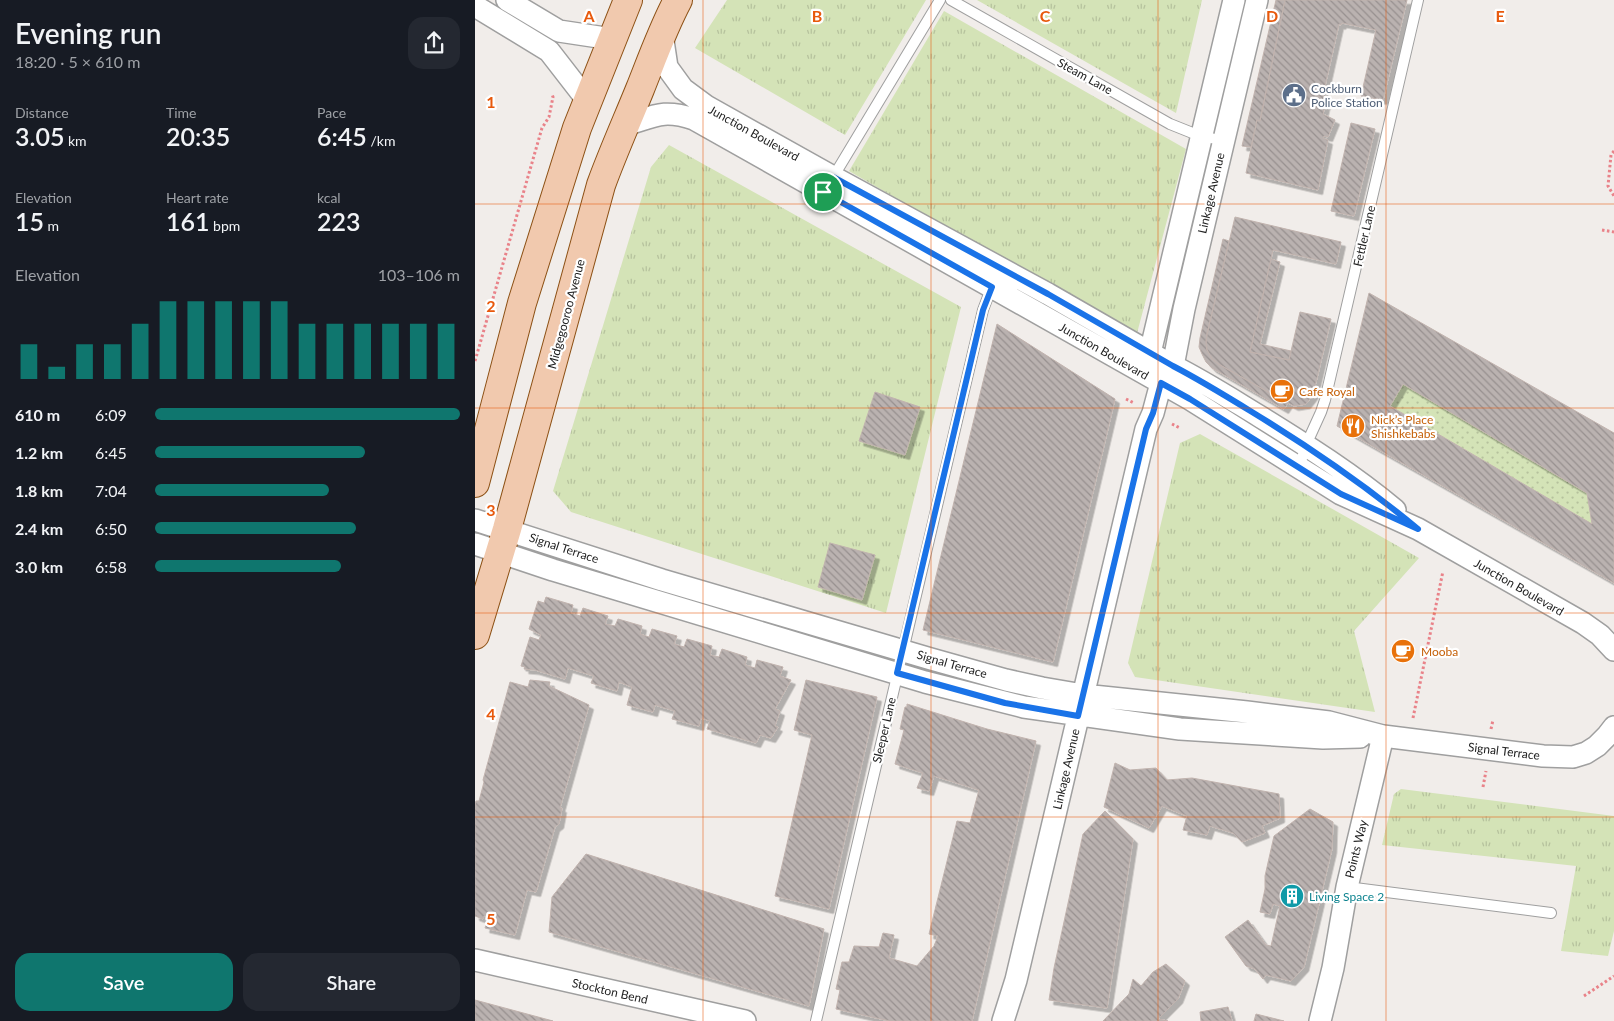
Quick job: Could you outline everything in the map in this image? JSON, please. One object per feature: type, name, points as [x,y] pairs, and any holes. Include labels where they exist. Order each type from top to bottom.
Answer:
[{"type":"main road","points":[[475,483],[522,303],[577,128],[628,0]]},
{"type":"main road","name":"Midgegooroo Avenue","points":[[475,635],[494,542],[601,185],[617,142],[626,125],[662,34],[678,0]]},
{"type":"street","points":[[507,0],[559,31],[612,39]]},
{"type":"street","name":"Linkage Avenue","points":[[1150,353],[1233,0]]},
{"type":"street","name":"Linkage Avenue","points":[[1003,1021],[1017,980],[1146,429],[1167,375],[1257,0]]},
{"type":"street","points":[[475,6],[549,51],[587,100]]},
{"type":"street","name":"Junction Boulevard","points":[[662,34],[667,67],[683,89],[706,106],[828,185],[992,287],[1167,375],[1198,379],[1306,444],[1378,496],[1418,529]]},
{"type":"street","name":"Junction Boulevard","points":[[626,125],[670,113],[694,120],[1001,268],[1150,353],[1167,375],[1190,399],[1299,468],[1341,494],[1418,529],[1583,623],[1600,635],[1614,650]]},
{"type":"street","name":"Signal Terrace","points":[[475,520],[494,542],[553,570],[897,673],[1005,703],[1078,716],[1180,729],[1323,738],[1383,736]]},
{"type":"street","name":"Signal Terrace","points":[[494,542],[662,580],[1006,680],[1083,695],[1329,722],[1383,736],[1543,756],[1573,756],[1586,753],[1597,746],[1614,727]]},
{"type":"street","name":"Points Way","points":[[1320,1021],[1333,968],[1347,887],[1383,736]]},
{"type":"street","name":"Stockton Bend","points":[[475,960],[745,1021]]},
{"type":"street","name":"Linkage Avenue","points":[[1012,1021],[1017,980]]},
{"type":"lane","points":[[828,185],[941,0]]},
{"type":"lane","name":"Steam Lane","points":[[951,0],[1170,124],[1202,136],[1223,141]]},
{"type":"lane","name":"Fettler Lane","points":[[1299,468],[1306,444],[1325,400],[1418,0]]},
{"type":"lane","name":"Sleeper Lane","points":[[816,1021],[983,310],[1001,268]]},
{"type":"lane","points":[[1347,887],[1551,913]]},
{"type":"path","points":[[475,362],[542,128],[549,118],[553,97],[550,89]]},
{"type":"path","points":[[1614,151],[1611,155],[1608,186],[1614,196]]},
{"type":"path","points":[[1602,230],[1614,232]]},
{"type":"path","points":[[1169,422],[1180,428]]},
{"type":"path","points":[[1412,720],[1443,571]]},
{"type":"path","points":[[1584,996],[1614,976]]},
{"type":"green space","points":[[727,0],[926,0],[845,135],[695,48]]},
{"type":"green space","points":[[977,0],[1202,0],[1176,113]]},
{"type":"green space","points":[[944,11],[1186,149],[1136,337],[849,171]]},
{"type":"green space","points":[[669,145],[961,307],[886,613],[571,512],[553,491],[651,167]]},
{"type":"green space","points":[[1403,384],[1587,493],[1592,524],[1390,406]]},
{"type":"green space","points":[[1200,434],[1419,558],[1354,631],[1375,712],[1135,677],[1128,663],[1180,443]]},
{"type":"green space","points":[[1401,789],[1614,816],[1614,931],[1608,956],[1561,951],[1576,866],[1382,845],[1394,794]]},
{"type":"building","points":[[1276,0],[1285,0],[1260,121],[1257,120],[1251,147],[1242,146]]},
{"type":"building","name":"Cockburn Police Station","points":[[1285,0],[1407,0],[1383,100],[1361,96],[1376,30],[1339,24],[1323,95],[1326,102],[1323,114],[1335,120],[1328,137],[1324,136],[1323,138],[1328,140],[1318,190],[1246,173],[1257,120],[1260,121]]},
{"type":"building","points":[[1351,123],[1375,129],[1354,216],[1331,211]]},
{"type":"building","points":[[1235,217],[1341,242],[1336,264],[1273,250],[1250,352],[1289,360],[1300,312],[1331,319],[1313,395],[1306,404],[1294,406],[1288,403],[1220,365],[1212,359],[1207,350],[1207,334]]},
{"type":"building","points":[[1223,239],[1229,241],[1207,334],[1207,350],[1212,359],[1220,365],[1288,403],[1284,409],[1212,368],[1206,362],[1199,347]]},
{"type":"building","points":[[1271,259],[1280,262],[1260,344],[1291,351],[1289,360],[1250,352]]},
{"type":"building","points":[[1369,293],[1614,433],[1614,583],[1337,426]],"holes":[[[1403,384],[1587,493],[1592,524],[1390,406]]]},
{"type":"building","points":[[997,324],[1115,399],[1053,662],[923,630]]},
{"type":"building","points":[[875,392],[920,407],[905,455],[859,441]]},
{"type":"building","points":[[830,543],[875,555],[862,600],[818,587]]},
{"type":"building","points":[[546,597],[573,605],[571,613],[580,616],[583,608],[608,616],[605,624],[615,626],[618,619],[642,626],[640,634],[649,637],[652,629],[677,636],[674,644],[684,647],[687,639],[712,646],[710,655],[719,657],[722,649],[747,657],[745,665],[755,668],[757,660],[783,667],[780,676],[791,680],[775,709],[780,711],[775,726],[778,727],[771,738],[760,735],[756,743],[707,729],[710,721],[701,718],[699,726],[672,719],[675,711],[655,705],[653,712],[627,705],[632,687],[619,682],[617,691],[591,683],[594,676],[568,668],[565,679],[535,670],[524,669],[525,667],[521,666],[530,637],[539,640],[541,635],[529,629],[538,601],[544,603]]},
{"type":"building","points":[[530,680],[550,682],[549,686],[589,705],[560,808],[562,808],[559,824],[555,827],[536,892],[527,890],[515,935],[485,928],[489,917],[484,916],[483,919],[475,916],[475,805],[476,801],[479,801],[510,682],[528,687]]},
{"type":"building","points":[[806,680],[877,697],[829,909],[775,896],[812,735],[794,730]]},
{"type":"building","points":[[907,704],[987,729],[1036,741],[972,1021],[890,1021],[836,1009],[840,990],[836,989],[842,962],[849,962],[854,946],[879,947],[883,933],[894,935],[889,958],[917,966],[934,946],[938,936],[929,934],[957,821],[970,823],[979,790],[934,776],[929,791],[917,788],[923,773],[895,764],[904,730],[900,729]]},
{"type":"building","points":[[1115,763],[1130,770],[1156,768],[1167,780],[1192,778],[1279,794],[1280,818],[1262,826],[1265,833],[1242,842],[1233,833],[1210,826],[1207,835],[1183,830],[1187,816],[1162,806],[1149,828],[1104,807]]},
{"type":"building","name":"Living Space 2","points":[[1310,809],[1333,822],[1332,849],[1304,967],[1291,981],[1266,975],[1263,979],[1255,969],[1246,966],[1225,937],[1248,920],[1266,945],[1271,946],[1280,906],[1273,904],[1270,914],[1260,912],[1265,889],[1265,876],[1274,836]]},
{"type":"building","points":[[1105,811],[1133,839],[1107,1008],[1049,1000],[1054,968],[1083,834]]},
{"type":"building","points":[[586,854],[824,929],[809,1006],[549,932],[552,897]]},
{"type":"building","points":[[1166,964],[1185,981],[1178,999],[1158,1019],[1168,1021],[1103,1021],[1129,994],[1133,979],[1141,986],[1153,972]]},
{"type":"building","points":[[475,1000],[553,1021],[475,1021]]},
{"type":"building","points":[[1228,1007],[1232,1021],[1201,1021],[1200,1012]]},
{"type":"building","points":[[1256,1014],[1284,1021],[1254,1021]]},
{"type":"place","name":"Cockburn Police Station","points":[[1294,95]]},
{"type":"place","name":"Cafe Royal","points":[[1282,391]]},
{"type":"place","name":"Nick’s Place Shishkebabs","points":[[1353,426]]},
{"type":"place","name":"Mooba","points":[[1403,651]]},
{"type":"place","name":"Living Space 2","points":[[1292,896]]},
{"type":"route","points":[[833,177],[1048,294],[1198,379],[1306,444],[1378,496],[1418,529],[1341,494],[1190,399],[1161,383],[1153,413],[1146,429],[1078,716],[1024,708],[897,673],[983,310],[992,287],[823,192],[833,177]]}]
